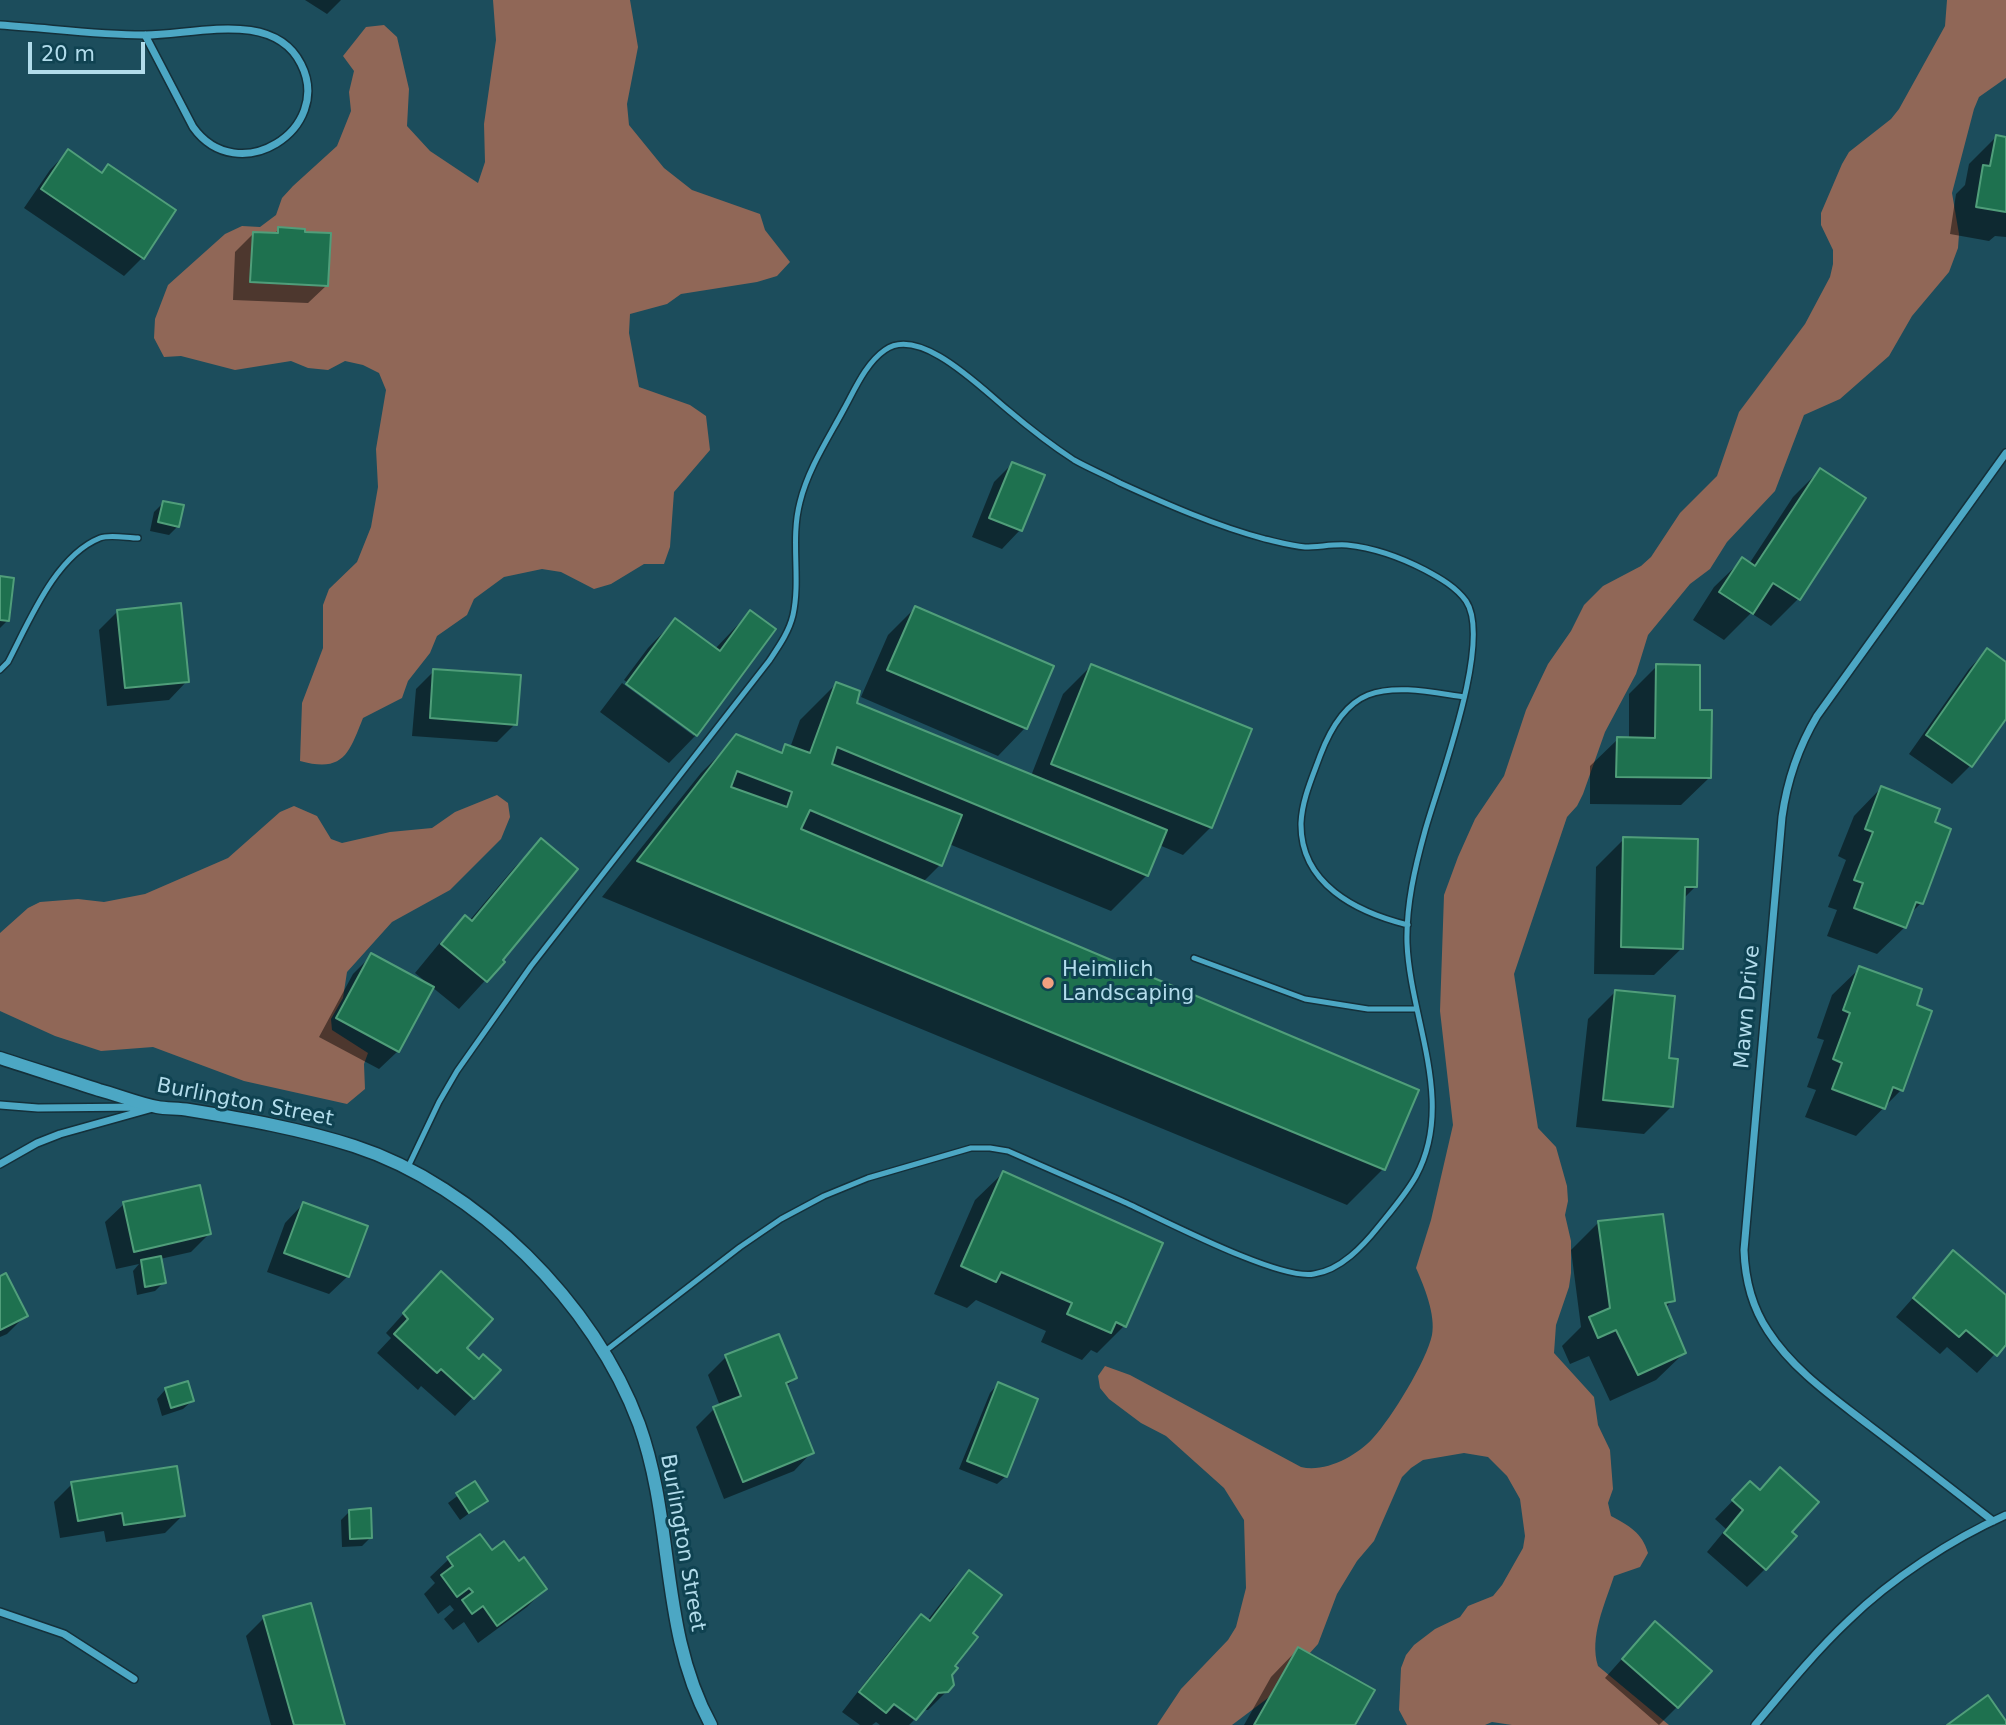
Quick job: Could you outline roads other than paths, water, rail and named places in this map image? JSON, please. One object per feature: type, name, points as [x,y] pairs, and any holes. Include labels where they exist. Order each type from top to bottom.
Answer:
[{"type":"street","points":[[0,25],[145,36],[219,28],[246,30],[279,41],[295,55],[305,72],[307,98],[296,124],[279,142],[262,152],[232,153],[211,145],[193,127],[145,36]]},
{"type":"street","name":"Mawn Drive","points":[[1993,1521],[1824,1390],[1783,1351],[1756,1310],[1746,1275],[1744,1250],[1782,817],[1794,765],[1817,716],[2006,453]]},
{"type":"street","name":"Burlington Street","points":[[0,1058],[158,1107],[288,1129],[356,1147],[407,1168],[440,1187],[472,1209],[533,1261],[604,1352],[648,1450],[674,1619],[682,1654],[691,1684],[711,1725]]},
{"type":"street","points":[[0,1105],[59,1109],[158,1107]]},
{"type":"street","points":[[0,1164],[37,1143],[60,1134],[158,1107]]},
{"type":"street","points":[[1755,1725],[1851,1618],[1922,1563],[2006,1515]]},
{"type":"street","points":[[0,1612],[73,1639],[134,1679]]},
{"type":"lane","points":[[407,1168],[451,1082],[531,965],[769,661],[788,632],[796,596],[795,529],[806,480],[860,380],[876,359],[893,345],[905,343],[933,353],[954,366],[1074,460],[1166,503],[1260,537],[1302,547],[1341,545],[1392,555],[1447,583],[1464,598],[1474,616],[1474,641],[1461,715],[1416,860],[1407,941],[1416,1009],[1431,1079],[1432,1120],[1419,1172],[1376,1230],[1356,1252],[1336,1266],[1311,1276],[1264,1265],[1008,1152],[971,1148],[868,1178],[792,1213],[740,1247],[604,1352]]},
{"type":"lane","points":[[0,670],[8,662],[44,590],[71,557],[101,537],[138,538]]},
{"type":"lane","points":[[1408,925],[1343,899],[1324,883],[1312,868],[1303,848],[1301,821],[1307,793],[1334,727],[1347,708],[1359,699],[1370,694],[1391,691],[1420,691],[1464,697]]},
{"type":"lane","points":[[1194,958],[1305,999],[1368,1009],[1416,1009]]},
{"type":"place","name":"Heimlich Landscaping","points":[[1048,983]]}]
